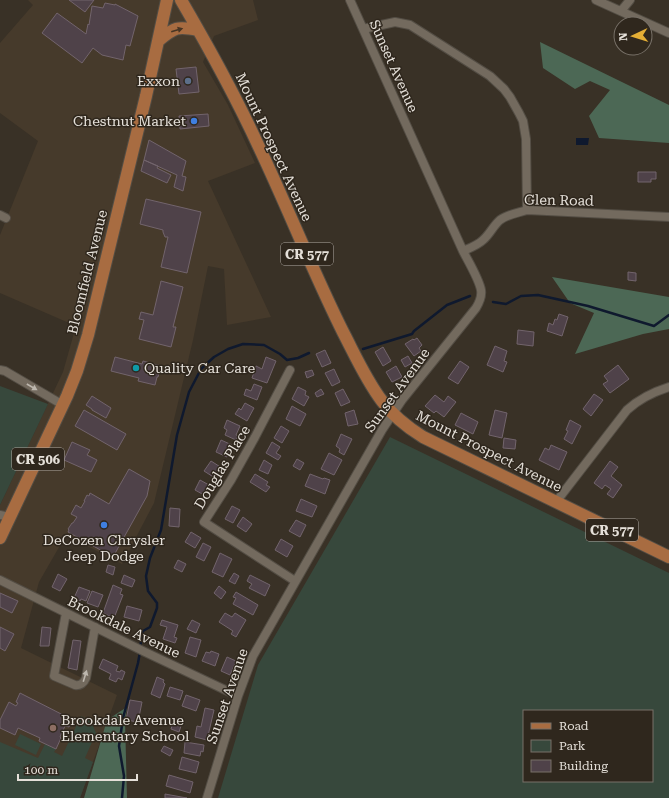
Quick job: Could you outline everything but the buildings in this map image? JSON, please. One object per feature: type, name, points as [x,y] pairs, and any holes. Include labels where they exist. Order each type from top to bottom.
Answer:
[{"type":"main road","name":"Bloomfield Avenue","points":[[0,538],[5,516],[63,405],[77,371],[88,335],[167,0]]},
{"type":"main road","name":"Mount Prospect Avenue","points":[[181,0],[230,87],[332,310],[362,369],[382,401],[393,414],[404,424],[423,437],[669,557]]},
{"type":"main road","points":[[158,40],[171,31],[180,28],[198,30]]},
{"type":"street","name":"Sunset Avenue","points":[[207,798],[238,696],[253,656],[382,430],[402,400],[467,319],[478,303],[481,290],[350,0]]},
{"type":"street","points":[[596,0],[669,33]]},
{"type":"street","points":[[621,12],[630,0]]},
{"type":"street","points":[[363,29],[395,22],[410,25],[486,73],[504,89],[516,105],[525,130],[527,148],[527,210]]},
{"type":"street","name":"Glen Road","points":[[463,251],[483,241],[493,228],[508,215],[527,210],[669,217]]},
{"type":"street","points":[[0,370],[63,405]]},
{"type":"street","name":"Douglas Place","points":[[290,370],[231,480],[204,522],[295,581]]},
{"type":"street","points":[[556,502],[608,432],[627,410],[646,396],[669,387]]},
{"type":"street","name":"Brookdale Avenue","points":[[0,580],[238,696]]},
{"type":"street","points":[[66,613],[54,676],[75,686],[83,683],[86,678],[95,627]]},
{"type":"shaded area","points":[[28,0],[253,0],[258,20],[214,36],[203,62],[228,105],[255,163],[208,181],[271,317],[227,325],[224,269],[208,266],[193,340],[154,503],[122,564],[66,535],[39,582],[21,648],[117,695],[80,798],[0,798],[0,505],[63,372],[76,326],[0,293],[0,235],[38,141],[0,113],[0,43],[33,5]]},
{"type":"green space","points":[[540,42],[669,105],[669,143],[599,138],[589,116],[610,90],[590,81],[575,89],[543,68]]},
{"type":"green space","points":[[552,277],[669,297],[669,329],[643,334],[575,354],[594,313],[570,303]]},
{"type":"green space","points":[[0,386],[48,404],[0,505]]},
{"type":"green space","points":[[390,437],[669,573],[669,798],[218,798],[258,665]]},
{"type":"green space","points":[[127,707],[125,720],[127,798],[84,798],[107,720]]},
{"type":"green space","points":[[81,716],[91,721],[96,733],[85,758],[93,762],[80,798],[0,798],[0,742],[38,758],[45,744],[56,749],[54,752],[62,756]]},
{"type":"green space","points":[[20,734],[41,744],[36,755],[15,745]]},
{"type":"water","points":[[576,138],[589,138],[588,145],[576,145]]},
{"type":"waterway","points":[[493,302],[506,304],[521,296],[538,295],[588,306],[654,326],[669,315]]},
{"type":"waterway","points":[[363,349],[412,334],[447,305],[470,296]]},
{"type":"waterway","points":[[140,647],[143,631],[150,627],[157,608],[157,603],[148,591],[146,576],[150,558],[161,530],[177,435],[189,392],[201,369],[214,357],[228,349],[243,344],[264,345],[280,354],[287,360],[298,358],[309,353]]},
{"type":"waterway","points":[[122,798],[124,776],[119,746],[123,718],[140,652]]},
{"type":"place","name":"Exxon","points":[[188,81]]},
{"type":"place","name":"Chestnut Market","points":[[194,121]]},
{"type":"place","name":"Quality Car Care","points":[[136,368]]},
{"type":"place","name":"DeCozen Chrysler Jeep Dodge","points":[[104,525]]},
{"type":"place","name":"Brookdale Avenue Elementary School","points":[[53,728]]}]
